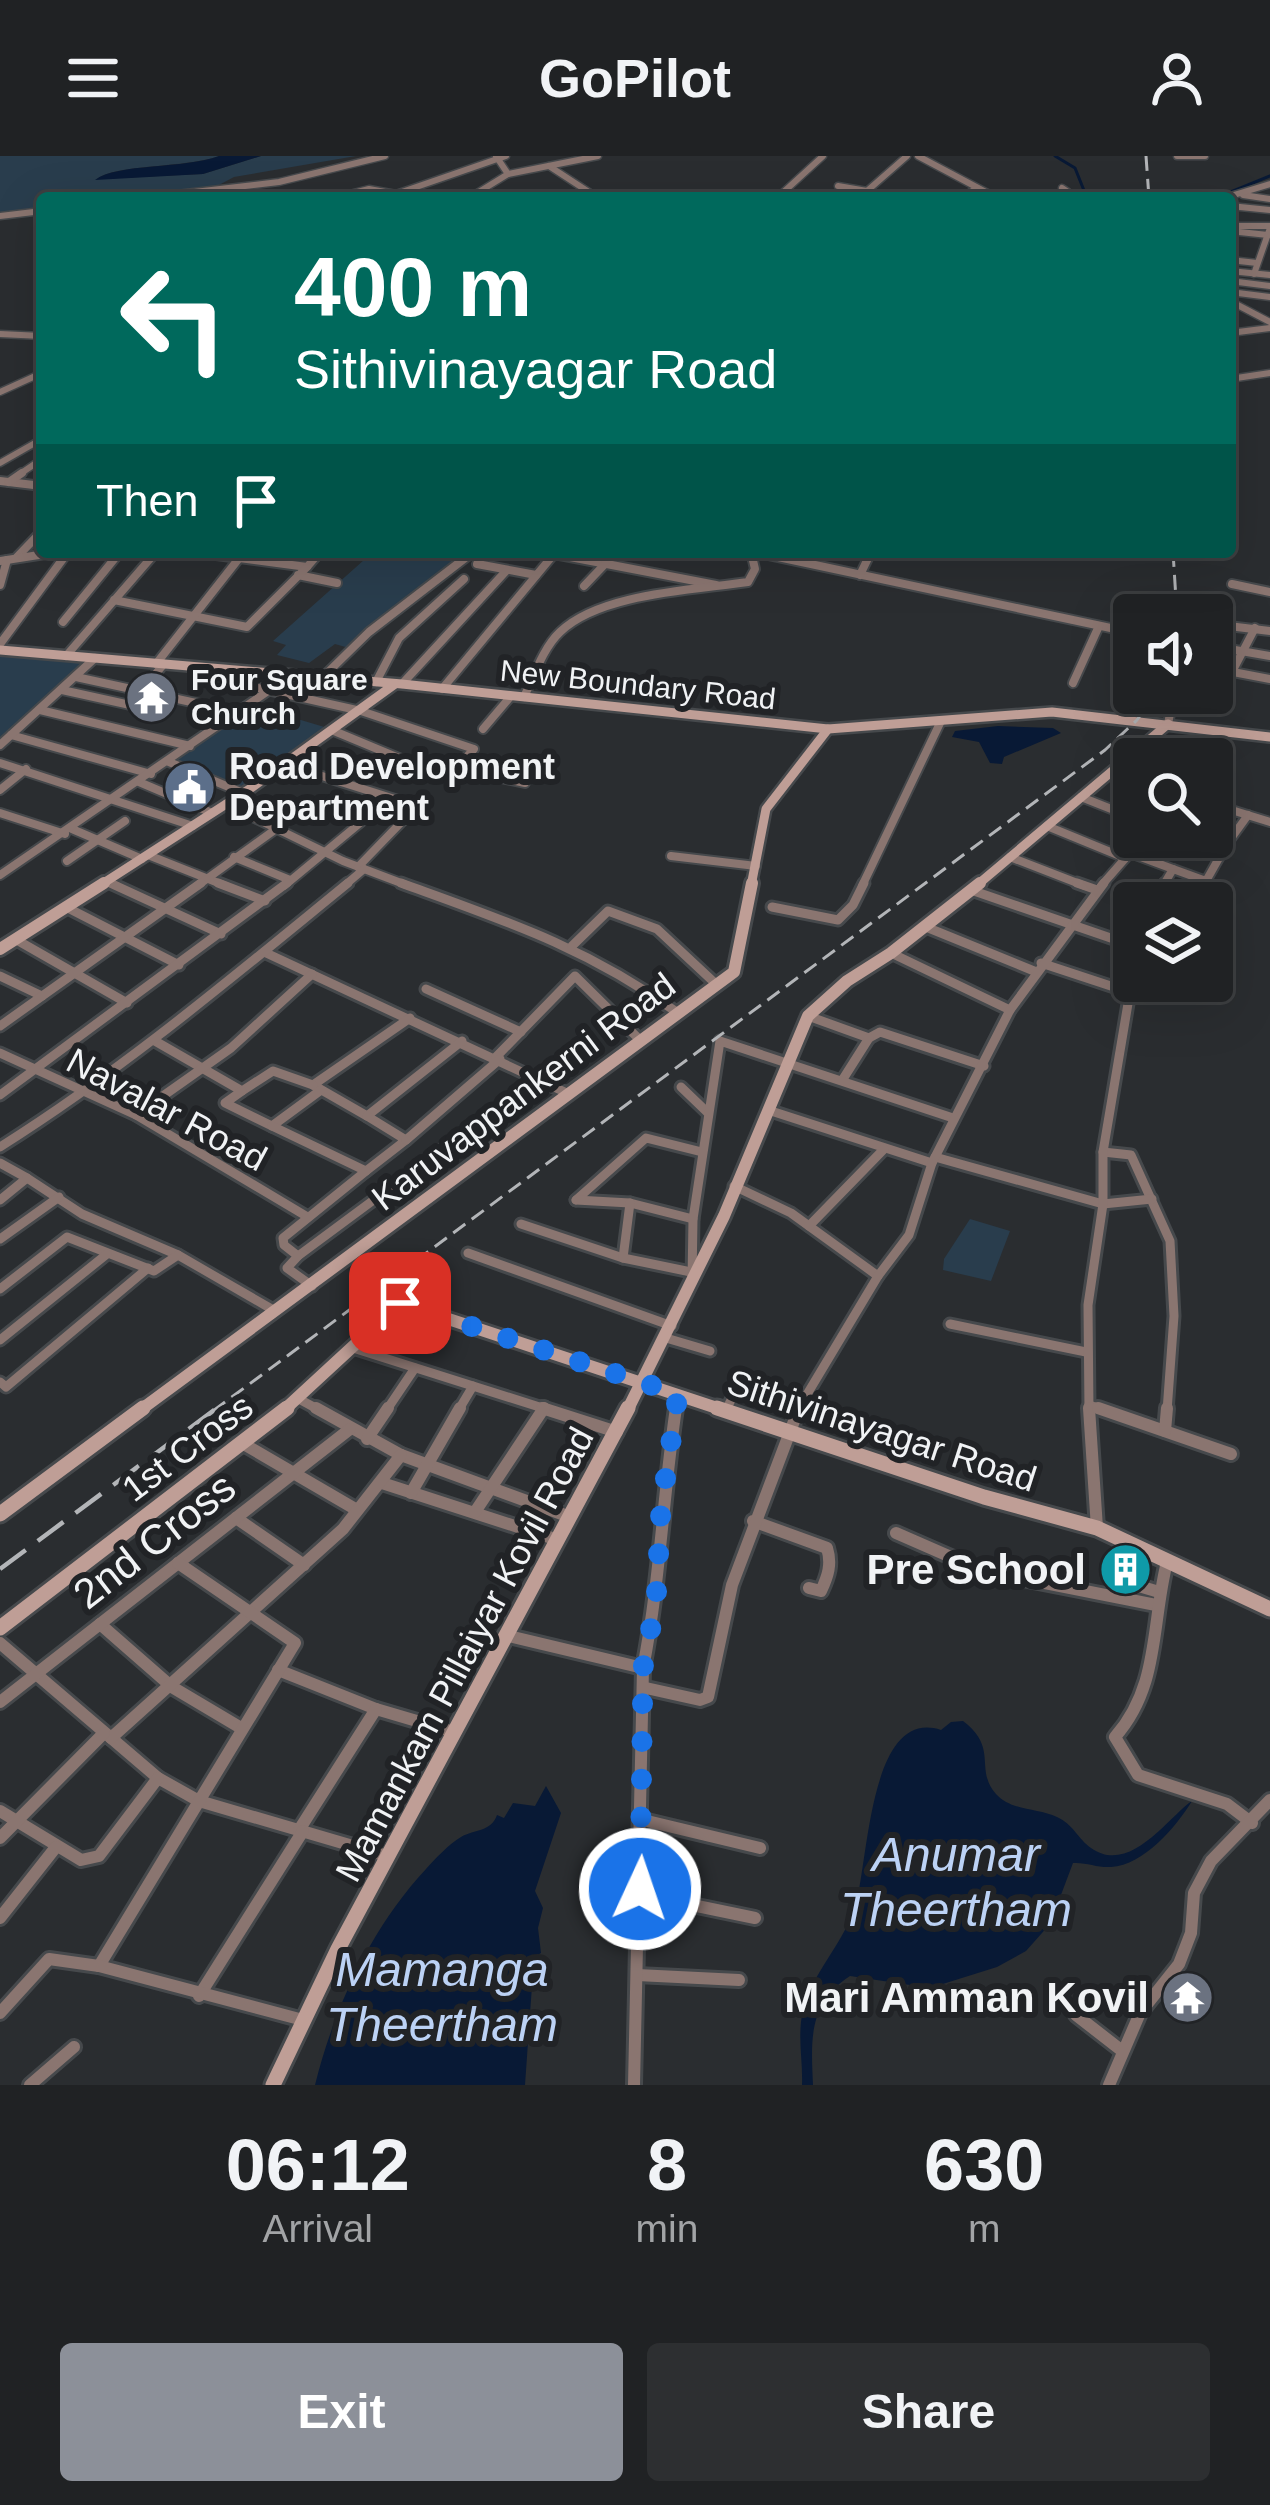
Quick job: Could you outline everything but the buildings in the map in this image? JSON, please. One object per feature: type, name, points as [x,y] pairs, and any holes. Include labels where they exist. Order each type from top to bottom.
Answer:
[{"type":"street","points":[[194,192],[279,182],[386,156]]},
{"type":"street","points":[[479,192],[508,174],[598,156]]},
{"type":"street","points":[[783,192],[823,156]]},
{"type":"street","points":[[838,186],[866,191],[908,156]]},
{"type":"street","points":[[918,156],[985,192]]},
{"type":"street","points":[[1177,156],[1205,156]]},
{"type":"street","points":[[401,192],[500,157],[508,174]]},
{"type":"street","points":[[549,166],[589,192]]},
{"type":"street","points":[[1238,195],[1269,186]]},
{"type":"street","points":[[971,192],[977,188]]},
{"type":"street","points":[[1062,188],[1068,192]]},
{"type":"street","points":[[1238,195],[1270,199]]},
{"type":"street","points":[[1236,206],[1270,210]]},
{"type":"street","points":[[1242,224],[1249,207]]},
{"type":"street","points":[[0,216],[36,213]]},
{"type":"street","points":[[1236,226],[1269,230]]},
{"type":"street","points":[[1236,228],[1269,230]]},
{"type":"street","points":[[1254,274],[1269,230]]},
{"type":"street","points":[[1236,260],[1270,260]]},
{"type":"street","points":[[1236,272],[1270,275]]},
{"type":"street","points":[[1236,282],[1270,286]]},
{"type":"street","points":[[1236,296],[1270,300]]},
{"type":"street","points":[[1236,301],[1270,325]]},
{"type":"street","points":[[1236,325],[1249,330]]},
{"type":"street","points":[[1236,332],[1270,325]]},
{"type":"street","points":[[0,334],[36,336]]},
{"type":"street","points":[[1236,378],[1270,374]]},
{"type":"street","points":[[0,392],[36,376]]},
{"type":"street","points":[[26,381],[36,383]]},
{"type":"street","points":[[0,459],[36,442]]},
{"type":"street","points":[[14,455],[36,458]]},
{"type":"street","points":[[4,482],[36,463]]},
{"type":"street","points":[[4,482],[36,485]]},
{"type":"street","points":[[1,582],[8,560],[36,536]]},
{"type":"street","points":[[0,647],[64,558]]},
{"type":"street","points":[[63,622],[115,558]]},
{"type":"street","points":[[66,656],[151,558]]},
{"type":"street","points":[[106,726],[141,691],[191,618],[242,558]]},
{"type":"street","points":[[255,558],[307,567]]},
{"type":"street","points":[[114,600],[247,627],[315,558]]},
{"type":"street","points":[[322,678],[369,632],[465,558]]},
{"type":"street","points":[[442,689],[548,558]]},
{"type":"street","points":[[583,558],[722,586]]},
{"type":"street","points":[[483,730],[517,696],[571,624],[619,607],[752,579],[754,558]]},
{"type":"street","points":[[780,558],[1113,628]]},
{"type":"street","points":[[860,575],[868,558]]},
{"type":"street","points":[[477,564],[536,575]]},
{"type":"street","points":[[588,581],[605,564]]},
{"type":"street","points":[[0,949],[243,793],[398,684],[506,571]]},
{"type":"street","points":[[445,574],[492,585]]},
{"type":"street","points":[[298,575],[337,583]]},
{"type":"street","points":[[376,682],[379,664],[402,635],[464,579]]},
{"type":"street","points":[[1232,584],[1270,592]]},
{"type":"street","points":[[1073,683],[1099,626]]},
{"type":"street","points":[[1233,626],[1270,631]]},
{"type":"street","points":[[1233,670],[1255,628]]},
{"type":"street","name":"New Boundary Road","points":[[0,647],[828,728],[1052,712],[1270,737]]},
{"type":"street","points":[[1233,649],[1270,656]]},
{"type":"street","points":[[0,744],[94,658]]},
{"type":"street","points":[[1233,672],[1270,679]]},
{"type":"street","points":[[3,870],[169,762],[279,676]]},
{"type":"street","points":[[76,677],[219,708]]},
{"type":"street","points":[[245,685],[361,711],[474,749],[447,778],[334,731]]},
{"type":"street","points":[[62,690],[153,710]]},
{"type":"street","points":[[40,710],[190,746]]},
{"type":"street","points":[[1168,724],[1170,714]]},
{"type":"street","points":[[772,908],[838,920],[853,905],[941,721]]},
{"type":"street","name":"Mamankam Pillaiyar Kovil Road","points":[[273,2085],[303,2020],[669,1332],[808,1016],[847,981],[926,927],[1168,724]]},
{"type":"street","points":[[197,727],[212,731]]},
{"type":"street","points":[[671,856],[756,866],[766,809],[806,763],[828,728]]},
{"type":"street","points":[[11,735],[151,774]]},
{"type":"street","points":[[169,762],[243,793]]},
{"type":"street","points":[[0,763],[193,826]]},
{"type":"street","points":[[0,1148],[86,1093],[264,952],[361,868],[417,806],[284,764]]},
{"type":"street","points":[[456,769],[525,783]]},
{"type":"street","points":[[0,790],[26,770]]},
{"type":"street","points":[[139,782],[212,813]]},
{"type":"street","points":[[1082,797],[1113,810]]},
{"type":"street","points":[[0,1095],[265,901],[389,800]]},
{"type":"street","points":[[226,804],[325,854],[572,946],[624,974],[678,1013]]},
{"type":"street","points":[[1233,810],[1270,822]]},
{"type":"street","points":[[0,813],[98,840],[265,901]]},
{"type":"street","points":[[1233,836],[1248,815]]},
{"type":"street","points":[[68,861],[125,821]]},
{"type":"street","points":[[1047,826],[1113,850]]},
{"type":"street","points":[[0,1026],[276,829]]},
{"type":"street","points":[[234,857],[291,880]]},
{"type":"street","points":[[1010,857],[1097,890]]},
{"type":"street","points":[[646,1688],[700,1700],[708,1697],[733,1585],[796,1412],[878,1276],[909,1234],[934,1160],[1010,1010],[1037,967],[1124,858]]},
{"type":"street","points":[[1137,858],[1206,881],[1219,858]]},
{"type":"street","name":"Karuvappankerni Road","points":[[0,1514],[734,972],[756,866]]},
{"type":"street","points":[[1164,882],[1172,869]]},
{"type":"street","points":[[107,881],[221,934]]},
{"type":"street","points":[[971,890],[1113,939]]},
{"type":"street","points":[[66,907],[179,965]]},
{"type":"street","points":[[572,946],[608,911],[657,929],[717,985]]},
{"type":"street","points":[[926,927],[1037,967],[1113,988]]},
{"type":"street","points":[[15,939],[127,1004]]},
{"type":"street","points":[[264,952],[571,1094]]},
{"type":"street","points":[[892,953],[1010,1010]]},
{"type":"street","points":[[136,1115],[231,1048],[312,974]]},
{"type":"street","points":[[0,976],[42,996]]},
{"type":"street","points":[[298,1256],[284,1245],[284,1238],[406,1141],[498,1058],[575,976],[641,1041]]},
{"type":"street","points":[[426,989],[521,1032]]},
{"type":"street","points":[[1097,1528],[1086,1352],[1103,1204],[1103,1152],[1127,1002]]},
{"type":"street","points":[[808,1016],[869,1038]]},
{"type":"street","points":[[272,1126],[410,1018]]},
{"type":"street","points":[[843,1079],[869,1038],[880,1032],[983,1066]]},
{"type":"street","points":[[154,1041],[242,1091]]},
{"type":"street","points":[[368,1116],[462,1041]]},
{"type":"street","points":[[521,1224],[691,1277],[693,1219],[720,1041],[953,1118]]},
{"type":"street","name":"Navalar Road","points":[[0,1053],[136,1115],[306,1216]]},
{"type":"street","points":[[366,1171],[225,1103],[273,1071],[317,1088],[406,1141]]},
{"type":"street","points":[[312,1286],[287,1268],[298,1256],[487,1121],[537,1079]]},
{"type":"street","points":[[681,1087],[707,1112]]},
{"type":"street","points":[[768,1110],[884,1149],[1103,1204],[1152,1198]]},
{"type":"street","points":[[693,1219],[630,1203],[576,1200],[646,1138],[702,1152]]},
{"type":"street","points":[[809,1226],[884,1149]]},
{"type":"street","points":[[1103,1152],[1131,1155],[1170,1241],[1173,1336],[1165,1431]]},
{"type":"street","points":[[0,1163],[82,1214],[178,1256],[275,1311]]},
{"type":"street","points":[[0,1200],[27,1178]]},
{"type":"street","points":[[734,1186],[760,1193],[878,1276]]},
{"type":"street","points":[[0,1239],[59,1197]]},
{"type":"street","points":[[623,1258],[630,1203]]},
{"type":"street","points":[[0,1289],[67,1237],[148,1268],[161,1269],[178,1256]]},
{"type":"street","points":[[468,1253],[710,1351]]},
{"type":"street","points":[[0,1340],[107,1254]]},
{"type":"street","points":[[0,1382],[7,1387],[148,1268]]},
{"type":"street","name":"Sithivinayagar Road","points":[[400,1303],[984,1497],[1097,1528],[1270,1610]]},
{"type":"street","name":"1st Cross","points":[[0,1628],[299,1399],[400,1303]]},
{"type":"street","points":[[950,1324],[1086,1352]]},
{"type":"street","points":[[353,1348],[617,1432]]},
{"type":"street","points":[[367,1439],[415,1368]]},
{"type":"street","points":[[726,1410],[740,1380]]},
{"type":"street","points":[[411,1492],[473,1386]]},
{"type":"street","points":[[634,2085],[643,1668],[656,1602],[661,1509],[678,1394]]},
{"type":"street","points":[[299,1399],[401,1455],[570,1517]]},
{"type":"street","points":[[1089,1405],[1231,1454]]},
{"type":"street","points":[[476,1512],[544,1408]]},
{"type":"street","name":"2nd Cross","points":[[0,1702],[350,1429]]},
{"type":"street","points":[[242,1443],[358,1510]]},
{"type":"street","points":[[0,1838],[108,1736],[172,1687],[304,1565],[382,1483],[401,1455]]},
{"type":"street","points":[[382,1483],[558,1540]]},
{"type":"street","points":[[236,1518],[304,1565]]},
{"type":"street","points":[[753,1521],[826,1547],[832,1562],[828,1577],[820,1591],[809,1588]]},
{"type":"street","points":[[896,1533],[983,1571],[1157,1598]]},
{"type":"street","points":[[1129,1544],[1135,1586]]},
{"type":"street","points":[[1129,1544],[1112,1577],[1157,1598]]},
{"type":"street","points":[[1167,1562],[1157,1598],[1150,1690],[1134,1719],[1115,1737],[1138,1774],[1199,1793],[1252,1823]]},
{"type":"street","points":[[99,1966],[295,1643],[178,1563]]},
{"type":"street","points":[[100,1624],[172,1687],[241,1727]]},
{"type":"street","points":[[509,1636],[643,1668]]},
{"type":"street","points":[[0,1643],[158,1778],[199,1802],[390,1857]]},
{"type":"street","points":[[278,1670],[376,1709],[458,1733]]},
{"type":"street","points":[[199,1996],[376,1709]]},
{"type":"street","points":[[0,1811],[80,1860],[99,1856],[158,1778]]},
{"type":"street","points":[[1109,2085],[1140,2013],[1179,1964],[1191,1933],[1194,1892],[1211,1861],[1269,1802]]},
{"type":"street","points":[[643,1820],[760,1848]]},
{"type":"street","points":[[0,1918],[56,1846]]},
{"type":"street","points":[[639,1894],[754,1918]]},
{"type":"street","points":[[0,2013],[49,1959],[99,1966],[303,2020]]},
{"type":"street","points":[[637,1975],[739,1980]]},
{"type":"street","points":[[1076,2015],[1121,2050]]},
{"type":"street","points":[[30,2085],[74,2047]]},
{"type":"shaded area","points":[[0,156],[219,156],[120,171],[97,179],[203,174],[261,156],[356,156],[234,177],[206,192],[36,192],[36,210],[0,214]]},
{"type":"shaded area","points":[[366,558],[461,558],[349,648],[335,644],[309,663],[277,655],[286,645],[273,641]]},
{"type":"shaded area","points":[[0,652],[85,661],[0,740]]},
{"type":"shaded area","points":[[251,705],[331,729],[242,790],[172,761]]},
{"type":"shaded area","points":[[970,1219],[1010,1231],[991,1281],[943,1270],[944,1259]]},
{"type":"water","points":[[219,156],[261,156],[203,174],[95,180],[119,171]]},
{"type":"water","points":[[998,726],[1053,728],[1061,733],[1004,757],[1002,764],[990,763],[979,742],[952,737],[955,731]]},
{"type":"water","name":"Anumar Theertham","points":[[963,1721],[980,1740],[996,1794],[1009,1804],[1063,1820],[1086,1844],[1106,1855],[1120,1855],[1148,1841],[1192,1801],[1168,1833],[1135,1860],[1111,1867],[1073,1863],[1050,1924],[1026,1951],[997,1967],[930,1988],[850,1976],[819,2010],[813,2038],[813,2085],[802,2085],[803,2010],[854,1910],[885,1766],[898,1742],[917,1729],[941,1730],[951,1722]]},
{"type":"water","name":"Mamanga Theertham","points":[[546,1786],[561,1813],[535,1891],[543,1908],[538,1928],[541,1953],[534,1957],[525,2085],[315,2085],[357,1970],[406,1892],[456,1840],[487,1827],[497,1815],[504,1818],[513,1803],[535,1806]]},
{"type":"waterway","points":[[1055,156],[1075,168],[1085,192]]},
{"type":"waterway","points":[[1231,192],[1270,176]]},
{"type":"railway","points":[[1146,156],[1149,192]]},
{"type":"railway","points":[[1173,558],[1176,594]]},
{"type":"railway","points":[[213,1411],[1105,750],[1141,714]]},
{"type":"railway","points":[[0,1569],[217,1408]]},
{"type":"place","name":"Four Square Church","points":[[152,697]]},
{"type":"place","name":"Road Development Department","points":[[190,787]]},
{"type":"place","name":"Pre School","points":[[1125,1569]]},
{"type":"place","name":"Mari Amman Kovil","points":[[1188,1997]]},
{"type":"route","points":[[400,1303],[678,1394],[661,1509],[656,1602],[643,1668],[640,1889]]}]
